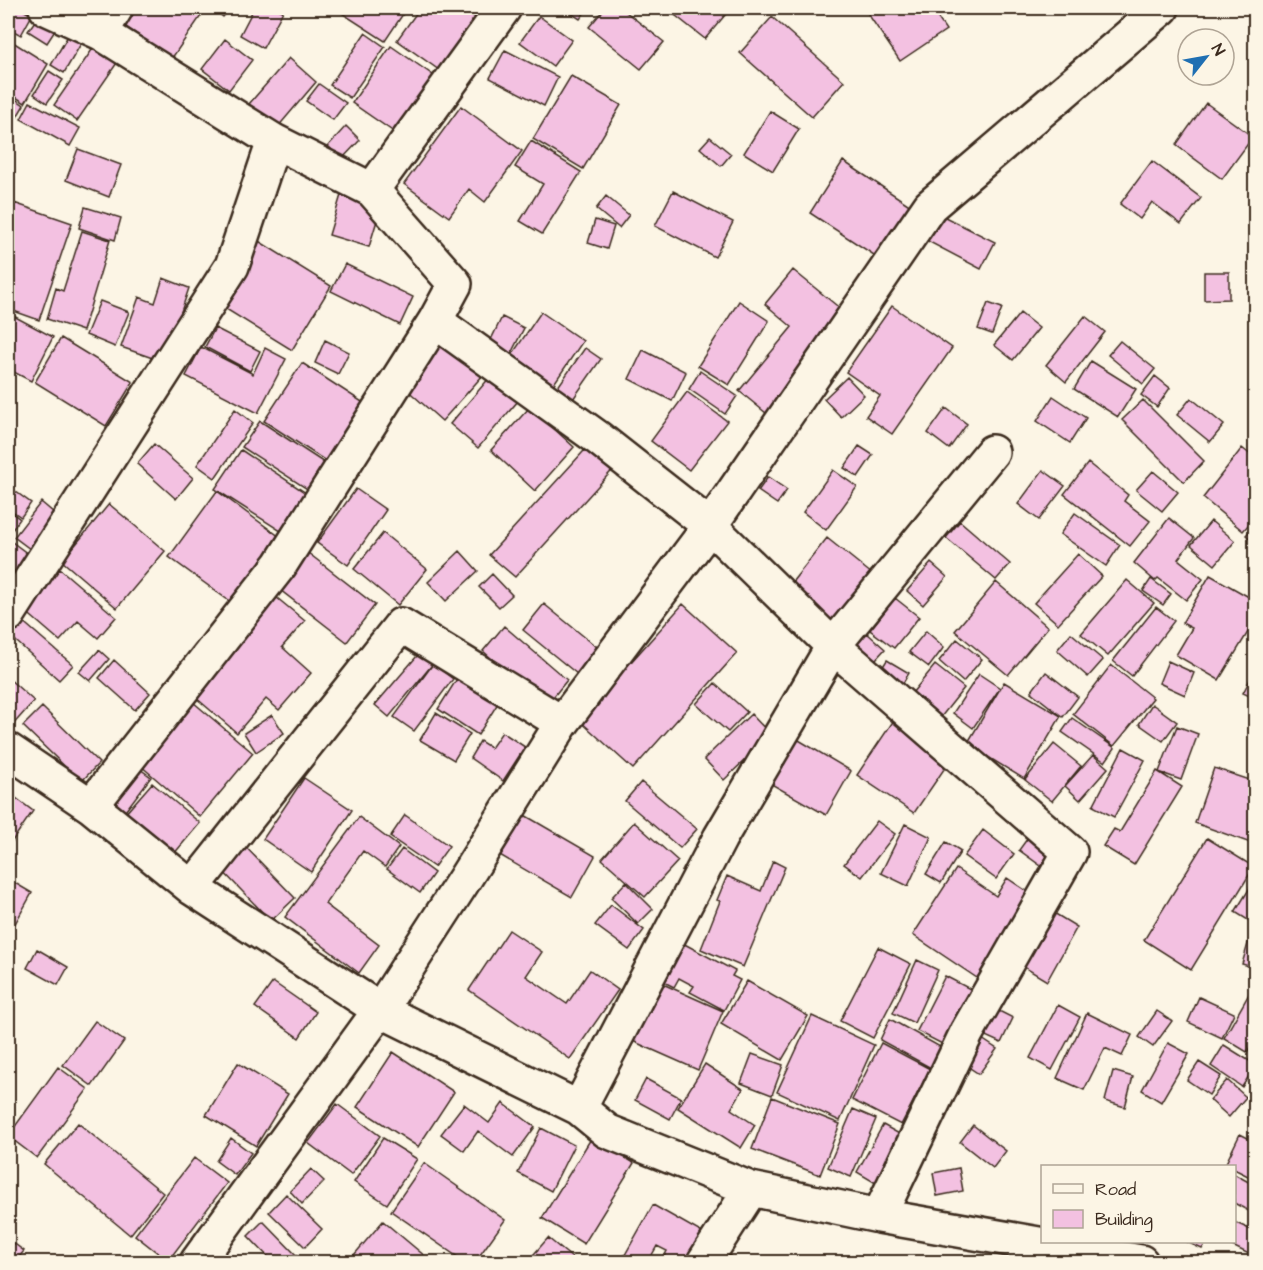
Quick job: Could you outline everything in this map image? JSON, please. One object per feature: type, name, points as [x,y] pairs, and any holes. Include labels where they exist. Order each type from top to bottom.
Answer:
[{"type":"street","points":[[46,8],[109,20],[274,141],[372,190],[455,284],[435,321],[280,565],[91,806]]},
{"type":"street","points":[[372,190],[504,8]]},
{"type":"street","points":[[197,1263],[380,1010],[562,723],[710,526],[930,206],[1162,8]]},
{"type":"street","points":[[8,615],[232,266],[274,141]]},
{"type":"street","points":[[435,321],[598,438],[710,526],[833,646],[1070,852],[968,1032],[879,1216]]},
{"type":"street","points":[[579,1108],[720,838],[833,646],[992,452]]},
{"type":"street","points":[[192,888],[401,625],[562,723]]},
{"type":"street","points":[[8,751],[91,806],[192,888],[380,1010],[579,1108],[607,1131],[751,1189],[879,1216],[1141,1263]]},
{"type":"street","points":[[704,1263],[751,1189]]},
{"type":"building","points":[[12,8],[19,8],[32,15],[21,35],[8,28],[8,15]]},
{"type":"building","points":[[125,8],[196,8],[203,13],[172,58],[116,20]]},
{"type":"building","points":[[212,8],[230,8],[223,17]]},
{"type":"building","points":[[254,8],[276,8],[283,11],[263,48],[240,35]]},
{"type":"building","points":[[334,8],[407,8],[385,41]]},
{"type":"building","points":[[420,8],[462,8],[483,23],[446,75],[397,40]]},
{"type":"building","points":[[563,8],[588,8],[580,19]]},
{"type":"building","points":[[605,8],[621,8],[664,42],[641,69],[589,27]]},
{"type":"building","points":[[666,8],[731,8],[705,39]]},
{"type":"building","points":[[864,8],[931,8],[946,30],[900,61]]},
{"type":"building","points":[[39,15],[58,26],[47,43],[28,31]]},
{"type":"building","points":[[539,16],[572,40],[553,66],[520,42]]},
{"type":"building","points":[[772,17],[844,81],[812,117],[740,53]]},
{"type":"building","points":[[365,33],[385,47],[350,98],[330,85]]},
{"type":"building","points":[[69,34],[82,42],[64,73],[51,65]]},
{"type":"building","points":[[8,39],[48,64],[25,103],[8,92]]},
{"type":"building","points":[[225,39],[252,60],[229,90],[202,69]]},
{"type":"building","points":[[96,44],[119,60],[77,121],[54,105]]},
{"type":"building","points":[[391,46],[443,82],[404,139],[352,103]]},
{"type":"building","points":[[505,50],[558,77],[544,106],[490,78]]},
{"type":"building","points":[[289,58],[316,82],[277,128],[249,104]]},
{"type":"building","points":[[49,71],[63,80],[47,103],[34,94]]},
{"type":"building","points":[[571,76],[621,105],[583,169],[533,139]]},
{"type":"building","points":[[319,84],[346,103],[333,120],[306,101]]},
{"type":"building","points":[[8,94],[24,105],[8,132]]},
{"type":"building","points":[[30,102],[80,128],[70,146],[21,119]]},
{"type":"building","points":[[1206,103],[1253,137],[1222,179],[1176,145]]},
{"type":"building","points":[[461,106],[522,151],[485,202],[469,189],[449,217],[404,184]]},
{"type":"building","points":[[770,111],[799,129],[773,171],[744,153]]},
{"type":"building","points":[[346,126],[360,140],[342,159],[328,146]]},
{"type":"building","points":[[710,137],[731,154],[721,166],[700,148]]},
{"type":"building","points":[[531,141],[581,172],[542,234],[520,221],[543,184],[515,167]]},
{"type":"building","points":[[78,149],[121,165],[109,197],[66,180]]},
{"type":"building","points":[[843,161],[914,208],[880,259],[810,213]]},
{"type":"building","points":[[1152,161],[1201,198],[1181,224],[1152,202],[1140,219],[1120,204]]},
{"type":"building","points":[[673,191],[733,222],[715,257],[655,226]]},
{"type":"building","points":[[341,195],[381,207],[369,247],[329,235]]},
{"type":"building","points":[[606,196],[629,215],[619,228],[596,209]]},
{"type":"building","points":[[14,203],[72,223],[39,320],[8,309],[8,223]]},
{"type":"building","points":[[85,207],[121,218],[115,240],[79,228]]},
{"type":"building","points":[[931,210],[995,242],[981,269],[918,236]]},
{"type":"building","points":[[595,220],[614,226],[607,249],[588,243]]},
{"type":"building","points":[[82,231],[110,240],[83,331],[47,319],[56,288],[63,291]]},
{"type":"building","points":[[257,240],[331,286],[292,350],[218,304]]},
{"type":"building","points":[[345,264],[413,297],[400,325],[331,291]]},
{"type":"building","points":[[793,270],[847,314],[766,413],[739,391],[792,327],[765,304]]},
{"type":"building","points":[[1204,272],[1229,272],[1229,299],[1204,300]]},
{"type":"building","points":[[163,278],[189,288],[164,362],[121,347],[139,297],[155,303]]},
{"type":"building","points":[[100,301],[129,312],[115,347],[86,335]]},
{"type":"building","points":[[739,301],[769,321],[729,385],[698,366]]},
{"type":"building","points":[[988,303],[1002,308],[992,334],[978,329]]},
{"type":"building","points":[[892,306],[952,348],[892,434],[866,416],[880,396],[846,372]]},
{"type":"building","points":[[541,312],[583,341],[549,391],[507,362]]},
{"type":"building","points":[[8,313],[53,337],[31,381],[8,369]]},
{"type":"building","points":[[1020,313],[1039,328],[1013,360],[994,345]]},
{"type":"building","points":[[1085,316],[1105,332],[1066,382],[1046,365]]},
{"type":"building","points":[[502,317],[524,328],[506,363],[485,352]]},
{"type":"building","points":[[215,328],[260,351],[250,371],[205,347]]},
{"type":"building","points":[[61,338],[133,382],[106,426],[35,382]]},
{"type":"building","points":[[446,339],[484,374],[442,421],[404,387]]},
{"type":"building","points":[[325,340],[349,352],[338,374],[315,363]]},
{"type":"building","points":[[1120,341],[1155,369],[1143,384],[1108,355]]},
{"type":"building","points":[[201,347],[253,374],[265,348],[286,359],[258,413],[186,376]]},
{"type":"building","points":[[585,348],[601,359],[571,402],[555,391]]},
{"type":"building","points":[[643,350],[686,372],[672,401],[629,379]]},
{"type":"building","points":[[1091,361],[1136,389],[1118,417],[1074,389]]},
{"type":"building","points":[[302,363],[373,409],[335,467],[264,421]]},
{"type":"building","points":[[700,371],[737,396],[725,414],[689,389]]},
{"type":"building","points":[[1155,376],[1170,388],[1157,407],[1141,395]]},
{"type":"building","points":[[490,377],[518,401],[478,448],[450,424]]},
{"type":"building","points":[[847,377],[864,395],[841,417],[824,399]]},
{"type":"building","points":[[687,392],[727,421],[689,470],[651,441]]},
{"type":"building","points":[[1053,396],[1086,418],[1070,443],[1037,421]]},
{"type":"building","points":[[1191,398],[1224,425],[1210,442],[1177,415]]},
{"type":"building","points":[[1143,400],[1204,461],[1184,482],[1122,420]]},
{"type":"building","points":[[530,407],[574,447],[535,491],[491,450]]},
{"type":"building","points":[[946,408],[967,424],[949,449],[928,433]]},
{"type":"building","points":[[235,409],[253,423],[215,478],[197,465]]},
{"type":"building","points":[[260,421],[332,468],[315,494],[242,447]]},
{"type":"building","points":[[593,441],[618,464],[515,577],[489,555]]},
{"type":"building","points":[[154,444],[193,478],[176,499],[137,464]]},
{"type":"building","points":[[859,446],[873,455],[858,477],[844,468]]},
{"type":"building","points":[[1242,448],[1256,459],[1256,516],[1243,531],[1203,498]]},
{"type":"building","points":[[241,450],[312,497],[287,535],[215,489]]},
{"type":"building","points":[[1088,463],[1128,495],[1124,501],[1150,521],[1130,546],[1064,494]]},
{"type":"building","points":[[833,470],[857,487],[826,530],[803,512]]},
{"type":"building","points":[[1043,470],[1065,486],[1039,520],[1018,504]]},
{"type":"building","points":[[1153,471],[1178,492],[1162,511],[1136,490]]},
{"type":"building","points":[[768,477],[787,490],[777,504],[758,491]]},
{"type":"building","points":[[8,486],[31,503],[21,517],[8,508]]},
{"type":"building","points":[[356,489],[386,510],[348,565],[317,543]]},
{"type":"building","points":[[217,491],[280,537],[232,603],[169,557]]},
{"type":"building","points":[[41,502],[60,518],[34,552],[14,537]]},
{"type":"building","points":[[109,504],[165,551],[117,608],[62,561]]},
{"type":"building","points":[[8,510],[20,519],[9,534],[8,533]]},
{"type":"building","points":[[1075,513],[1120,545],[1106,566],[1060,534]]},
{"type":"building","points":[[1169,518],[1194,538],[1178,559],[1203,579],[1186,600],[1158,578],[1155,581],[1134,563]]},
{"type":"building","points":[[960,521],[1010,564],[996,580],[946,538]]},
{"type":"building","points":[[1211,521],[1235,541],[1215,565],[1191,545]]},
{"type":"building","points":[[1256,525],[1256,544],[1246,535]]},
{"type":"building","points":[[383,533],[427,569],[398,605],[354,569]]},
{"type":"building","points":[[827,538],[877,578],[839,626],[789,586]]},
{"type":"building","points":[[8,539],[32,557],[10,587],[8,585]]},
{"type":"building","points":[[303,549],[375,605],[347,642],[275,586]]},
{"type":"building","points":[[460,551],[478,571],[446,601],[428,582]]},
{"type":"building","points":[[1078,554],[1102,576],[1058,624],[1034,603]]},
{"type":"building","points":[[931,563],[947,577],[923,605],[907,591]]},
{"type":"building","points":[[60,569],[116,617],[98,638],[78,621],[60,641],[24,610]]},
{"type":"building","points":[[492,574],[512,595],[499,607],[479,587]]},
{"type":"building","points":[[1210,575],[1256,601],[1256,619],[1219,680],[1176,655],[1192,628],[1182,623]]},
{"type":"building","points":[[1151,579],[1171,594],[1163,605],[1143,591]]},
{"type":"building","points":[[1127,580],[1154,603],[1108,656],[1081,634]]},
{"type":"building","points":[[996,582],[1048,627],[1008,675],[955,631]]},
{"type":"building","points":[[271,593],[305,621],[282,647],[311,673],[279,710],[266,699],[237,733],[188,691]]},
{"type":"building","points":[[895,598],[919,617],[894,648],[870,630]]},
{"type":"building","points":[[544,604],[603,652],[582,678],[523,630]]},
{"type":"building","points":[[683,604],[737,653],[633,769],[579,720]]},
{"type":"building","points":[[1156,607],[1174,621],[1132,676],[1113,661]]},
{"type":"building","points":[[20,619],[73,665],[59,680],[8,634]]},
{"type":"building","points":[[504,626],[567,680],[546,706],[483,651]]},
{"type":"building","points":[[926,631],[944,647],[929,667],[909,652]]},
{"type":"building","points":[[867,633],[885,649],[866,670],[849,654]]},
{"type":"building","points":[[1071,633],[1103,660],[1088,677],[1057,650]]},
{"type":"building","points":[[957,639],[982,659],[963,682],[939,661]]},
{"type":"building","points":[[423,649],[436,660],[389,717],[375,705]]},
{"type":"building","points":[[99,650],[109,659],[90,681],[79,672]]},
{"type":"building","points":[[114,660],[150,693],[135,710],[99,678]]},
{"type":"building","points":[[887,660],[909,673],[899,690],[877,676]]},
{"type":"building","points":[[1168,661],[1194,673],[1185,695],[1159,683]]},
{"type":"building","points":[[433,664],[453,679],[414,731],[394,717]]},
{"type":"building","points":[[935,665],[964,688],[937,722],[908,698]]},
{"type":"building","points":[[1111,665],[1153,698],[1114,746],[1073,714]]},
{"type":"building","points":[[1256,668],[1256,699],[1243,693]]},
{"type":"building","points":[[1046,672],[1078,697],[1063,717],[1031,692]]},
{"type":"building","points":[[460,674],[500,700],[478,735],[438,709]]},
{"type":"building","points":[[979,674],[1000,688],[973,728],[953,713]]},
{"type":"building","points":[[8,678],[34,701],[11,727],[8,724]]},
{"type":"building","points":[[1004,682],[1061,716],[1024,779],[967,744]]},
{"type":"building","points":[[715,683],[747,712],[728,732],[696,704]]},
{"type":"building","points":[[193,702],[253,753],[200,817],[140,765]]},
{"type":"building","points":[[1152,704],[1177,722],[1163,741],[1139,724]]},
{"type":"building","points":[[42,707],[99,763],[81,782],[23,726]]},
{"type":"building","points":[[436,713],[470,734],[454,760],[420,740]]},
{"type":"building","points":[[751,714],[771,735],[724,780],[704,759]]},
{"type":"building","points":[[272,715],[284,733],[256,752],[244,733]]},
{"type":"building","points":[[1072,718],[1115,748],[1105,762],[1062,732]]},
{"type":"building","points":[[894,720],[951,759],[914,813],[857,775]]},
{"type":"building","points":[[1177,726],[1198,734],[1181,780],[1159,772]]},
{"type":"building","points":[[502,732],[525,747],[503,781],[470,758],[480,741],[491,748]]},
{"type":"building","points":[[792,736],[851,771],[826,815],[766,781]]},
{"type":"building","points":[[1054,744],[1081,766],[1052,801],[1025,780]]},
{"type":"building","points":[[1123,748],[1145,760],[1114,817],[1093,806]]},
{"type":"building","points":[[1093,755],[1108,768],[1080,800],[1065,786]]},
{"type":"building","points":[[133,764],[151,777],[123,814],[106,801]]},
{"type":"building","points":[[1214,768],[1256,782],[1256,845],[1195,823]]},
{"type":"building","points":[[1157,771],[1182,787],[1134,865],[1103,846],[1114,829],[1120,832]]},
{"type":"building","points":[[304,778],[352,810],[311,872],[263,839]]},
{"type":"building","points":[[641,782],[697,829],[680,848],[625,801]]},
{"type":"building","points":[[152,783],[200,823],[173,855],[125,814]]},
{"type":"building","points":[[8,792],[33,811],[8,847]]},
{"type":"building","points":[[521,813],[595,856],[572,897],[498,854]]},
{"type":"building","points":[[405,815],[449,846],[434,867],[390,837]]},
{"type":"building","points":[[359,817],[399,847],[385,867],[363,851],[325,904],[379,945],[359,973],[285,917]]},
{"type":"building","points":[[877,821],[895,834],[862,877],[844,864]]},
{"type":"building","points":[[634,822],[678,861],[645,897],[602,859]]},
{"type":"building","points":[[905,824],[931,837],[908,886],[881,873]]},
{"type":"building","points":[[1035,828],[1057,844],[1041,866],[1019,850]]},
{"type":"building","points":[[983,830],[1014,854],[996,879],[964,856]]},
{"type":"building","points":[[237,838],[295,898],[271,921],[213,861]]},
{"type":"building","points":[[1207,838],[1254,867],[1191,970],[1144,940]]},
{"type":"building","points":[[946,842],[961,851],[941,883],[926,874]]},
{"type":"building","points":[[402,849],[434,873],[420,893],[387,869]]},
{"type":"building","points":[[773,861],[785,867],[743,967],[701,949],[727,876],[761,891]]},
{"type":"building","points":[[956,869],[996,896],[1007,878],[1031,894],[977,978],[913,935]]},
{"type":"building","points":[[1256,878],[1256,925],[1235,912]]},
{"type":"building","points":[[8,879],[32,893],[8,936]]},
{"type":"building","points":[[626,882],[653,909],[638,924],[611,898]]},
{"type":"building","points":[[611,905],[644,930],[629,950],[595,925]]},
{"type":"building","points":[[1049,910],[1077,927],[1047,981],[1019,964]]},
{"type":"building","points":[[509,930],[542,952],[526,976],[567,1004],[590,970],[618,990],[570,1059],[469,990]]},
{"type":"building","points":[[1250,937],[1256,938],[1256,968],[1242,964]]},
{"type":"building","points":[[677,940],[735,971],[732,976],[740,980],[724,1010],[690,992],[694,986],[679,978],[674,987],[656,978]]},
{"type":"building","points":[[878,947],[911,964],[873,1038],[840,1021]]},
{"type":"building","points":[[37,949],[68,967],[58,985],[27,968]]},
{"type":"building","points":[[917,960],[938,970],[914,1023],[893,1013]]},
{"type":"building","points":[[945,976],[974,991],[946,1046],[917,1031]]},
{"type":"building","points":[[654,980],[723,1011],[698,1070],[628,1039]]},
{"type":"building","points":[[747,981],[808,1016],[782,1060],[721,1024]]},
{"type":"building","points":[[273,982],[316,1012],[299,1038],[255,1007]]},
{"type":"building","points":[[1253,987],[1256,988],[1256,1038],[1247,1052],[1224,1038]]},
{"type":"building","points":[[1199,997],[1234,1013],[1222,1038],[1188,1022]]},
{"type":"building","points":[[1058,1005],[1080,1017],[1052,1070],[1030,1058]]},
{"type":"building","points":[[993,1008],[1013,1018],[1001,1043],[981,1034]]},
{"type":"building","points":[[1157,1011],[1172,1021],[1153,1047],[1139,1037]]},
{"type":"building","points":[[1087,1013],[1132,1035],[1122,1056],[1105,1048],[1084,1090],[1057,1078]]},
{"type":"building","points":[[812,1016],[874,1045],[840,1121],[777,1092]]},
{"type":"building","points":[[890,1019],[942,1048],[931,1068],[880,1040]]},
{"type":"building","points":[[95,1021],[124,1041],[92,1086],[63,1065]]},
{"type":"building","points":[[982,1039],[997,1049],[979,1074],[964,1064]]},
{"type":"building","points":[[881,1043],[930,1069],[901,1125],[852,1100]]},
{"type":"building","points":[[1168,1043],[1189,1054],[1161,1102],[1142,1090]]},
{"type":"building","points":[[1224,1045],[1256,1065],[1242,1087],[1211,1066]]},
{"type":"building","points":[[393,1052],[454,1092],[418,1147],[357,1107]]},
{"type":"building","points":[[752,1054],[783,1065],[772,1095],[741,1083]]},
{"type":"building","points":[[1199,1062],[1221,1076],[1209,1095],[1187,1080]]},
{"type":"building","points":[[238,1063],[288,1094],[256,1146],[206,1115]]},
{"type":"building","points":[[705,1064],[743,1089],[731,1109],[755,1125],[741,1148],[678,1108]]},
{"type":"building","points":[[58,1067],[88,1089],[37,1158],[8,1136]]},
{"type":"building","points":[[1113,1071],[1133,1077],[1125,1107],[1105,1101]]},
{"type":"building","points":[[646,1079],[681,1098],[670,1119],[635,1100]]},
{"type":"building","points":[[1227,1080],[1246,1097],[1229,1117],[1210,1100]]},
{"type":"building","points":[[772,1097],[840,1124],[820,1175],[752,1149]]},
{"type":"building","points":[[503,1103],[535,1127],[513,1157],[478,1131],[464,1151],[441,1134],[464,1104],[489,1123]]},
{"type":"building","points":[[337,1104],[380,1136],[351,1175],[308,1143]]},
{"type":"building","points":[[853,1109],[876,1119],[851,1177],[828,1167]]},
{"type":"building","points":[[78,1123],[163,1193],[130,1235],[44,1164]]},
{"type":"building","points":[[883,1125],[905,1137],[879,1185],[857,1172]]},
{"type":"building","points":[[973,1125],[1006,1151],[993,1168],[960,1142]]},
{"type":"building","points":[[541,1128],[574,1145],[551,1191],[518,1173]]},
{"type":"building","points":[[1240,1134],[1256,1142],[1256,1180],[1236,1170],[1236,1165],[1225,1165]]},
{"type":"building","points":[[592,1137],[634,1163],[584,1244],[542,1218]]},
{"type":"building","points":[[231,1138],[251,1153],[235,1175],[216,1161]]},
{"type":"building","points":[[383,1138],[417,1159],[387,1204],[354,1182]]},
{"type":"building","points":[[194,1158],[227,1183],[168,1261],[135,1235]]},
{"type":"building","points":[[424,1163],[505,1220],[475,1262],[465,1262],[391,1211]]},
{"type":"building","points":[[959,1168],[963,1191],[937,1196],[933,1173]]},
{"type":"building","points":[[311,1169],[324,1181],[302,1204],[290,1191]]},
{"type":"building","points":[[1236,1175],[1256,1186],[1256,1215],[1236,1204]]},
{"type":"building","points":[[286,1194],[322,1229],[305,1247],[269,1212]]},
{"type":"building","points":[[653,1205],[706,1235],[691,1262],[661,1262],[667,1251],[657,1246],[648,1262],[621,1262]]},
{"type":"building","points":[[263,1221],[298,1257],[292,1262],[273,1262],[248,1236]]},
{"type":"building","points":[[383,1221],[432,1262],[348,1262]]},
{"type":"building","points":[[1236,1223],[1256,1232],[1256,1241],[1249,1254],[1226,1243],[1236,1243]]},
{"type":"building","points":[[548,1238],[577,1262],[527,1262]]},
{"type":"building","points":[[8,1239],[24,1251],[15,1262],[8,1262]]},
{"type":"building","points":[[1189,1243],[1205,1243],[1202,1249]]}]
